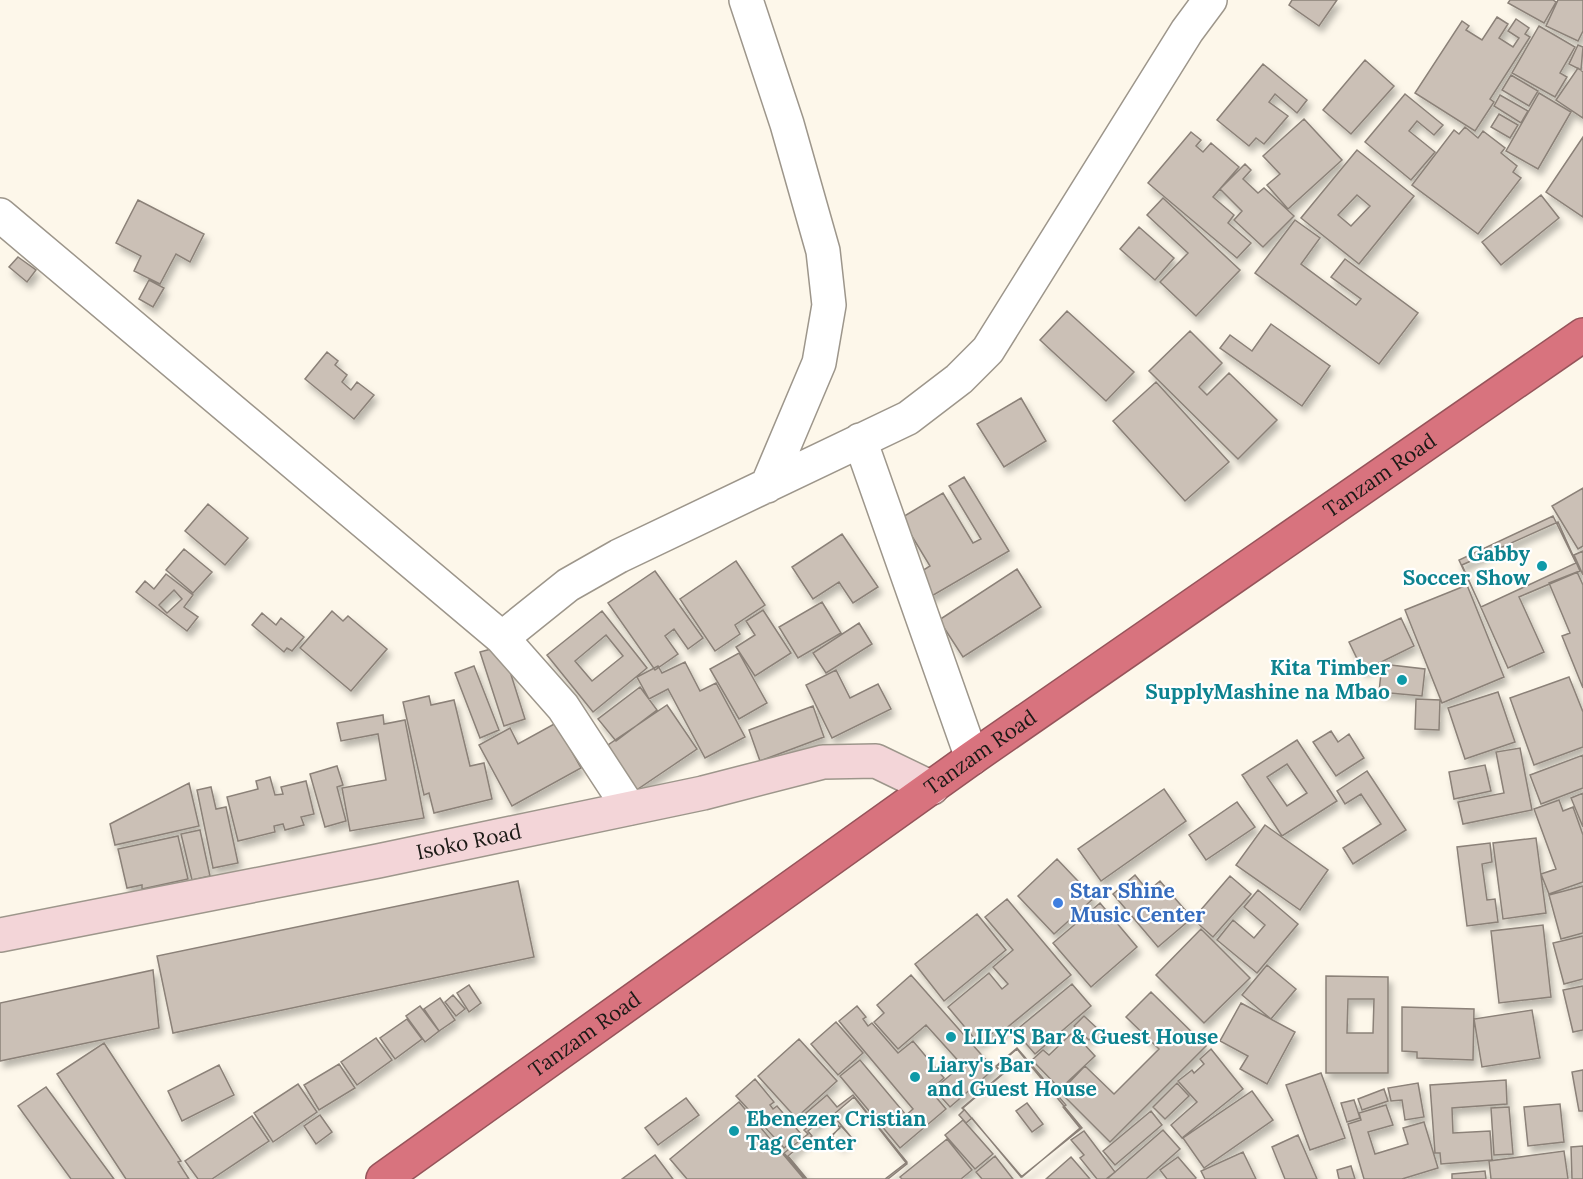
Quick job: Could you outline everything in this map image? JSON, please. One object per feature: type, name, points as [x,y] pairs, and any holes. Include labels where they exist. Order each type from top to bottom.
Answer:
[{"type":"highway","name":"Tanzam Road","points":[[383,1179],[972,758],[1583,334]]},
{"type":"street","points":[[746,0],[787,124],[823,251],[829,305],[819,363],[767,486]]},
{"type":"street","points":[[502,638],[568,585],[619,556],[908,418],[959,379],[988,350],[1186,31],[1210,0]]},
{"type":"street","points":[[0,215],[502,638],[563,707],[629,808]]},
{"type":"street","points":[[860,440],[972,758]]},
{"type":"street","name":"Isoko Road","points":[[0,935],[378,861],[629,808],[823,762],[876,761],[932,788]]},
{"type":"building","points":[[1292,0],[1337,0],[1319,26],[1289,5]]},
{"type":"building","points":[[1510,0],[1553,0],[1556,2],[1544,23],[1508,3]]},
{"type":"building","points":[[1558,0],[1583,0],[1583,31],[1578,41],[1546,26]]},
{"type":"building","points":[[1497,17],[1508,24],[1499,38],[1513,47],[1519,38],[1508,31],[1516,19],[1529,28],[1525,34],[1530,37],[1490,99],[1494,102],[1475,131],[1415,93],[1462,21],[1469,26],[1466,30],[1482,40]]},
{"type":"building","points":[[1539,26],[1575,47],[1560,73],[1567,77],[1555,97],[1512,73]]},
{"type":"building","points":[[1578,45],[1583,47],[1581,70],[1569,64]]},
{"type":"building","points":[[1365,60],[1394,86],[1351,134],[1323,110]]},
{"type":"building","points":[[1263,64],[1307,100],[1297,113],[1275,94],[1269,102],[1288,116],[1264,144],[1256,138],[1249,146],[1217,120]]},
{"type":"building","points":[[1578,68],[1583,72],[1583,118],[1556,100]]},
{"type":"building","points":[[1511,75],[1538,91],[1529,106],[1502,90]]},
{"type":"building","points":[[1539,93],[1571,112],[1538,169],[1506,151]]},
{"type":"building","points":[[1405,94],[1443,125],[1434,135],[1417,121],[1409,131],[1435,152],[1411,180],[1365,142]]},
{"type":"building","points":[[1500,95],[1528,111],[1521,123],[1494,106]]},
{"type":"building","points":[[1499,114],[1518,125],[1510,138],[1491,127]]},
{"type":"building","points":[[1304,119],[1342,160],[1288,209],[1267,185],[1280,174],[1263,156]]},
{"type":"building","points":[[1465,127],[1478,138],[1483,131],[1505,148],[1501,153],[1517,166],[1513,172],[1521,178],[1478,234],[1412,185],[1454,130],[1459,134]]},
{"type":"building","points":[[1191,132],[1201,140],[1196,146],[1203,152],[1211,143],[1239,167],[1213,197],[1234,215],[1228,223],[1251,243],[1237,258],[1148,183]]},
{"type":"building","points":[[1583,137],[1583,217],[1546,192]]},
{"type":"building","points":[[1357,150],[1414,196],[1359,264],[1301,218]],"holes":[[[1357,195],[1370,206],[1351,226],[1338,215]]]},
{"type":"building","points":[[1245,164],[1251,170],[1243,179],[1258,193],[1264,188],[1294,216],[1263,247],[1234,220],[1242,211],[1220,189]]},
{"type":"building","points":[[1541,195],[1559,218],[1501,265],[1482,242]]},
{"type":"building","points":[[1163,198],[1240,270],[1196,316],[1160,282],[1188,253],[1147,215]]},
{"type":"building","points":[[138,200],[204,234],[190,262],[176,254],[160,284],[134,271],[141,256],[116,243]]},
{"type":"building","points":[[1295,220],[1320,238],[1301,264],[1356,305],[1361,299],[1331,277],[1345,259],[1418,313],[1379,364],[1255,273]]},
{"type":"building","points":[[1139,227],[1174,258],[1155,280],[1120,249]]},
{"type":"building","points":[[18,257],[36,270],[27,282],[9,267]]},
{"type":"building","points":[[149,280],[164,288],[153,307],[139,299]]},
{"type":"building","points":[[1067,311],[1134,372],[1106,401],[1040,340]]},
{"type":"building","points":[[1271,324],[1330,366],[1302,406],[1220,348],[1230,335],[1252,351]]},
{"type":"building","points":[[1190,331],[1222,363],[1199,387],[1207,395],[1229,373],[1277,420],[1238,459],[1149,371]]},
{"type":"building","points":[[327,352],[338,361],[335,365],[347,375],[342,382],[351,390],[357,382],[374,395],[354,419],[305,379]]},
{"type":"building","points":[[1156,382],[1229,462],[1185,501],[1113,421]]},
{"type":"building","points":[[1021,398],[1046,441],[1004,467],[977,424]]},
{"type":"building","points":[[964,477],[1009,551],[930,597],[917,574],[930,566],[901,518],[943,493],[973,543],[981,539],[949,486]]},
{"type":"building","points":[[1583,488],[1583,546],[1578,549],[1552,506]]},
{"type":"building","points":[[208,504],[248,538],[225,565],[185,531]]},
{"type":"building","points":[[1553,516],[1576,563],[1481,607],[1459,560]]},
{"type":"building","points":[[1558,522],[1580,571],[1519,597],[1544,652],[1508,668],[1462,565]]},
{"type":"building","points":[[842,534],[878,587],[853,603],[839,582],[813,599],[792,567]]},
{"type":"building","points":[[184,549],[212,572],[193,593],[166,570]]},
{"type":"building","points":[[1583,551],[1583,575],[1574,555]]},
{"type":"building","points":[[736,561],[765,605],[735,625],[740,634],[715,651],[680,599]]},
{"type":"building","points":[[1017,569],[1041,607],[963,657],[939,620]]},
{"type":"building","points":[[655,571],[703,638],[688,649],[674,629],[665,636],[678,654],[655,670],[608,603]]},
{"type":"building","points":[[1577,572],[1583,585],[1583,688],[1562,636],[1570,633],[1549,583]]},
{"type":"building","points":[[166,574],[193,595],[184,607],[198,617],[187,631],[136,592],[145,581],[154,589]],"holes":[[[174,590],[182,599],[167,613],[159,605]]]},
{"type":"building","points":[[1467,585],[1504,677],[1442,703],[1405,610]]},
{"type":"building","points":[[822,602],[841,633],[798,658],[779,627]]},
{"type":"building","points":[[763,610],[791,653],[755,676],[736,647],[755,635],[746,621]]},
{"type":"building","points":[[332,611],[343,621],[348,616],[387,649],[351,691],[300,648]]},
{"type":"building","points":[[602,611],[647,668],[593,712],[547,655]],"holes":[[[606,635],[623,656],[592,681],[575,661]]]},
{"type":"building","points":[[262,613],[276,625],[281,618],[304,637],[292,651],[287,648],[284,652],[252,625]]},
{"type":"building","points":[[1401,618],[1414,646],[1363,671],[1349,642]]},
{"type":"building","points":[[859,623],[872,644],[826,673],[813,653]]},
{"type":"building","points":[[502,646],[525,719],[504,726],[480,652]]},
{"type":"building","points":[[739,653],[767,703],[739,719],[710,669]]},
{"type":"building","points":[[685,662],[700,691],[716,683],[745,737],[705,758],[668,689],[649,699],[637,677],[658,666],[662,673]]},
{"type":"building","name":"Kita Timber SupplyMashine na Mbao","points":[[1382,664],[1425,669],[1422,696],[1379,692]]},
{"type":"building","points":[[474,666],[499,730],[480,738],[455,673]]},
{"type":"building","points":[[836,670],[850,698],[878,684],[891,709],[832,738],[806,685]]},
{"type":"building","points":[[1569,677],[1583,712],[1583,747],[1534,765],[1510,698]]},
{"type":"building","points":[[640,687],[657,710],[616,741],[598,719]]},
{"type":"building","points":[[1498,692],[1515,742],[1465,759],[1448,708]]},
{"type":"building","points":[[429,696],[431,705],[454,700],[470,766],[484,763],[492,799],[434,813],[429,793],[424,795],[403,702]]},
{"type":"building","points":[[1416,699],[1440,700],[1439,730],[1415,729]]},
{"type":"building","points":[[667,705],[697,749],[635,791],[605,747]]},
{"type":"building","points":[[813,706],[824,737],[760,761],[749,730]]},
{"type":"building","points":[[383,715],[384,724],[405,720],[424,818],[350,831],[342,788],[386,780],[378,734],[341,741],[337,723]]},
{"type":"building","points":[[556,723],[581,768],[512,806],[479,745],[510,728],[518,744]]},
{"type":"building","points":[[1331,731],[1338,742],[1349,734],[1364,758],[1336,776],[1313,742]]},
{"type":"building","points":[[1297,740],[1337,801],[1282,836],[1242,775]],"holes":[[[1287,764],[1307,793],[1287,806],[1267,777]]]},
{"type":"building","points":[[1520,748],[1532,810],[1463,824],[1458,802],[1504,793],[1496,752]]},
{"type":"building","points":[[1583,755],[1583,788],[1541,804],[1530,775]]},
{"type":"building","points":[[1485,765],[1491,791],[1454,799],[1449,772]]},
{"type":"building","points":[[337,766],[343,785],[337,787],[346,821],[325,827],[310,774]]},
{"type":"building","points":[[1367,771],[1406,830],[1353,864],[1343,848],[1381,824],[1361,794],[1345,804],[1337,791]]},
{"type":"building","points":[[270,777],[275,795],[283,794],[281,787],[306,781],[314,814],[301,817],[304,825],[285,830],[283,824],[274,826],[275,832],[238,841],[227,797],[258,789],[256,781]]},
{"type":"building","points":[[189,783],[199,826],[115,845],[110,824]]},
{"type":"building","points":[[211,787],[216,809],[226,807],[238,863],[213,868],[197,790]]},
{"type":"building","points":[[1164,789],[1186,821],[1101,881],[1078,849]]},
{"type":"building","points":[[1583,793],[1583,827],[1571,798]]},
{"type":"building","points":[[1559,800],[1563,811],[1573,807],[1583,835],[1583,882],[1549,894],[1541,874],[1556,869],[1534,809]]},
{"type":"building","points":[[1237,802],[1255,827],[1206,860],[1189,835]]},
{"type":"building","points":[[1265,825],[1328,870],[1300,910],[1236,865]]},
{"type":"building","points":[[200,830],[210,876],[192,880],[181,834]]},
{"type":"building","points":[[178,836],[188,879],[142,889],[142,885],[127,888],[118,849]]},
{"type":"building","points":[[1536,838],[1546,913],[1503,919],[1493,843]]},
{"type":"building","points":[[1490,843],[1492,862],[1482,864],[1487,900],[1495,899],[1498,922],[1467,926],[1457,847]]},
{"type":"building","points":[[1057,859],[1094,898],[1054,934],[1018,896]]},
{"type":"building","points":[[1135,875],[1148,891],[1160,881],[1192,918],[1158,947],[1113,894]]},
{"type":"building","points":[[1230,876],[1251,894],[1213,937],[1193,919]]},
{"type":"building","points":[[518,881],[534,957],[173,1033],[157,956]]},
{"type":"building","points":[[1583,886],[1583,933],[1561,939],[1549,895]]},
{"type":"building","points":[[1258,890],[1298,924],[1257,973],[1217,940],[1233,920],[1254,938],[1265,925],[1244,907]]},
{"type":"building","points":[[1007,899],[1071,975],[998,1035],[995,1031],[979,1044],[948,1007],[989,973],[1002,989],[1008,984],[993,967],[1013,950],[985,917]]},
{"type":"building","points":[[1100,903],[1137,947],[1091,987],[1053,943]]},
{"type":"building","points":[[977,914],[1006,950],[944,1001],[915,964]]},
{"type":"building","points":[[1543,925],[1551,997],[1499,1003],[1491,931]]},
{"type":"building","points":[[1201,929],[1250,978],[1204,1023],[1156,975]]},
{"type":"building","points":[[1583,936],[1583,979],[1564,984],[1553,943]]},
{"type":"building","points":[[1267,965],[1296,989],[1271,1019],[1242,995]]},
{"type":"building","points":[[153,970],[159,1028],[0,1061],[0,1003]]},
{"type":"building","name":"LILY'S Bar & Guest House","points":[[911,975],[994,1069],[950,1107],[934,1089],[962,1065],[926,1025],[898,1049],[874,1022],[884,1013],[877,1005]]},
{"type":"building","points":[[1326,976],[1388,977],[1388,1073],[1326,1073]],"holes":[[[1348,999],[1374,999],[1373,1033],[1347,1033]]]},
{"type":"building","points":[[1072,984],[1091,1006],[1035,1054],[1015,1031]]},
{"type":"building","points":[[469,985],[481,1003],[469,1012],[457,993]]},
{"type":"building","points":[[1583,986],[1583,1030],[1573,1032],[1563,990]]},
{"type":"building","points":[[1151,992],[1206,1046],[1110,1142],[1060,1092],[1085,1066],[1114,1094],[1159,1049],[1126,1017]]},
{"type":"building","points":[[453,995],[465,1009],[456,1016],[445,1002]]},
{"type":"building","points":[[440,998],[455,1020],[439,1031],[424,1009]]},
{"type":"building","points":[[1241,1003],[1295,1032],[1267,1084],[1240,1069],[1248,1056],[1220,1041]]},
{"type":"building","points":[[420,1006],[439,1031],[425,1042],[406,1016]]},
{"type":"building","name":"Liary's Bar and Guest House","points":[[857,1006],[866,1017],[863,1019],[868,1026],[872,1023],[898,1053],[913,1041],[944,1078],[930,1090],[946,1109],[900,1148],[840,1076],[860,1060],[906,1115],[913,1109],[839,1021]]},
{"type":"building","points":[[1402,1007],[1474,1009],[1473,1060],[1417,1058],[1417,1052],[1402,1051]]},
{"type":"building","points":[[1532,1010],[1540,1058],[1482,1067],[1474,1019]]},
{"type":"building","points":[[1084,1016],[1099,1030],[1089,1040],[1074,1026]]},
{"type":"building","points":[[407,1019],[422,1039],[395,1059],[380,1038]]},
{"type":"building","points":[[836,1022],[863,1053],[838,1075],[811,1044]]},
{"type":"building","points":[[1073,1032],[1095,1056],[1060,1089],[1032,1060],[1043,1050],[1049,1055]]},
{"type":"building","points":[[376,1038],[392,1060],[357,1085],[341,1062]]},
{"type":"building","points":[[799,1039],[837,1081],[796,1118],[758,1076]]},
{"type":"building","points":[[104,1043],[181,1161],[178,1162],[189,1179],[126,1179],[57,1074]]},
{"type":"building","points":[[1017,1048],[1066,1105],[1063,1107],[1080,1128],[1022,1177],[963,1108],[1003,1074],[996,1066]]},
{"type":"building","points":[[1017,1049],[1082,1128],[1021,1177],[972,1118],[966,1123],[959,1115],[964,1110],[962,1108],[1002,1074],[996,1067]],"holes":[[[1027,1103],[1043,1124],[1032,1132],[1016,1111]]]},
{"type":"building","points":[[1211,1049],[1243,1089],[1182,1138],[1171,1125],[1197,1102],[1178,1081],[1192,1070],[1194,1073],[1204,1064],[1200,1059]]},
{"type":"building","points":[[339,1064],[355,1088],[319,1110],[304,1085]]},
{"type":"building","points":[[219,1065],[234,1095],[182,1121],[168,1091]]},
{"type":"building","points":[[1583,1070],[1583,1111],[1579,1111],[1572,1072]]},
{"type":"building","points":[[1321,1073],[1345,1138],[1310,1150],[1286,1085]]},
{"type":"building","points":[[755,1079],[774,1102],[770,1105],[773,1109],[777,1106],[801,1134],[784,1148],[736,1096]]},
{"type":"building","points":[[1506,1080],[1507,1104],[1452,1108],[1453,1133],[1490,1131],[1492,1160],[1441,1164],[1440,1153],[1435,1153],[1430,1085]]},
{"type":"building","points":[[1177,1083],[1189,1096],[1165,1119],[1153,1107]]},
{"type":"building","points":[[1418,1083],[1424,1117],[1405,1120],[1402,1100],[1391,1101],[1388,1088]]},
{"type":"building","points":[[298,1084],[317,1112],[273,1142],[254,1113]]},
{"type":"building","points":[[46,1087],[114,1179],[71,1179],[18,1106]]},
{"type":"building","points":[[1384,1089],[1388,1101],[1362,1110],[1358,1099]]},
{"type":"building","points":[[1252,1091],[1273,1120],[1204,1168],[1183,1138]]},
{"type":"building","points":[[827,1095],[837,1107],[853,1095],[907,1162],[885,1179],[805,1179],[784,1153],[808,1134],[804,1130],[813,1123],[806,1113]],"holes":[[[841,1126],[851,1137],[841,1146],[832,1136]]]},
{"type":"building","points":[[854,1097],[907,1164],[888,1179],[807,1179],[788,1156],[812,1136],[808,1131],[829,1114],[840,1128],[832,1135],[840,1146],[851,1137],[833,1115]]},
{"type":"building","points":[[686,1098],[699,1115],[658,1145],[645,1128]]},
{"type":"building","points":[[1354,1100],[1360,1118],[1347,1122],[1341,1103]]},
{"type":"building","name":"Ebenezer Cristian Tag Center","points":[[739,1102],[804,1179],[687,1179],[670,1159]]},
{"type":"building","points":[[1560,1104],[1564,1142],[1528,1146],[1524,1107]]},
{"type":"building","points":[[1386,1105],[1393,1125],[1368,1132],[1375,1154],[1408,1144],[1403,1128],[1424,1122],[1438,1168],[1402,1179],[1364,1179],[1348,1124],[1361,1120],[1359,1113]]},
{"type":"building","points":[[1509,1107],[1513,1154],[1494,1155],[1491,1108]]},
{"type":"building","points":[[1151,1111],[1162,1125],[1115,1165],[1103,1151]]},
{"type":"building","points":[[320,1115],[332,1132],[316,1144],[304,1126]]},
{"type":"building","points":[[252,1116],[269,1141],[212,1179],[198,1179],[185,1161]]},
{"type":"building","points":[[963,1120],[993,1154],[975,1169],[945,1135]]},
{"type":"building","points":[[1163,1130],[1180,1149],[1146,1179],[1107,1179]]},
{"type":"building","points":[[1084,1131],[1115,1172],[1106,1179],[1097,1179],[1080,1158],[1084,1155],[1071,1140]]},
{"type":"building","points":[[1298,1135],[1317,1179],[1285,1179],[1272,1147]]},
{"type":"building","points":[[947,1139],[972,1170],[961,1179],[902,1179],[900,1177]]},
{"type":"building","points":[[1583,1146],[1583,1179],[1572,1179],[1571,1147]]},
{"type":"building","points":[[1564,1151],[1568,1179],[1491,1179],[1489,1161]]},
{"type":"building","points":[[1243,1152],[1256,1179],[1205,1179],[1201,1171]]},
{"type":"building","points":[[655,1155],[673,1179],[622,1179]]},
{"type":"building","points":[[995,1156],[1013,1179],[982,1179],[976,1172]]},
{"type":"building","points":[[1071,1157],[1090,1179],[1046,1179]]},
{"type":"building","points":[[1178,1157],[1195,1179],[1167,1179],[1160,1170]]},
{"type":"building","points":[[1351,1166],[1355,1179],[1339,1179],[1337,1170]]},
{"type":"building","points":[[1485,1171],[1486,1179],[1452,1179],[1452,1174]]},
{"type":"place","name":"Gabby Soccer Show","points":[[1542,566]]},
{"type":"place","name":"Kita Timber SupplyMashine na Mbao","points":[[1402,680]]},
{"type":"place","name":"Star Shine Music Center","points":[[1058,903]]},
{"type":"place","name":"LILY'S Bar & Guest House","points":[[951,1037]]},
{"type":"place","name":"Liary's Bar and Guest House","points":[[915,1077]]},
{"type":"place","name":"Ebenezer Cristian Tag Center","points":[[734,1131]]}]
